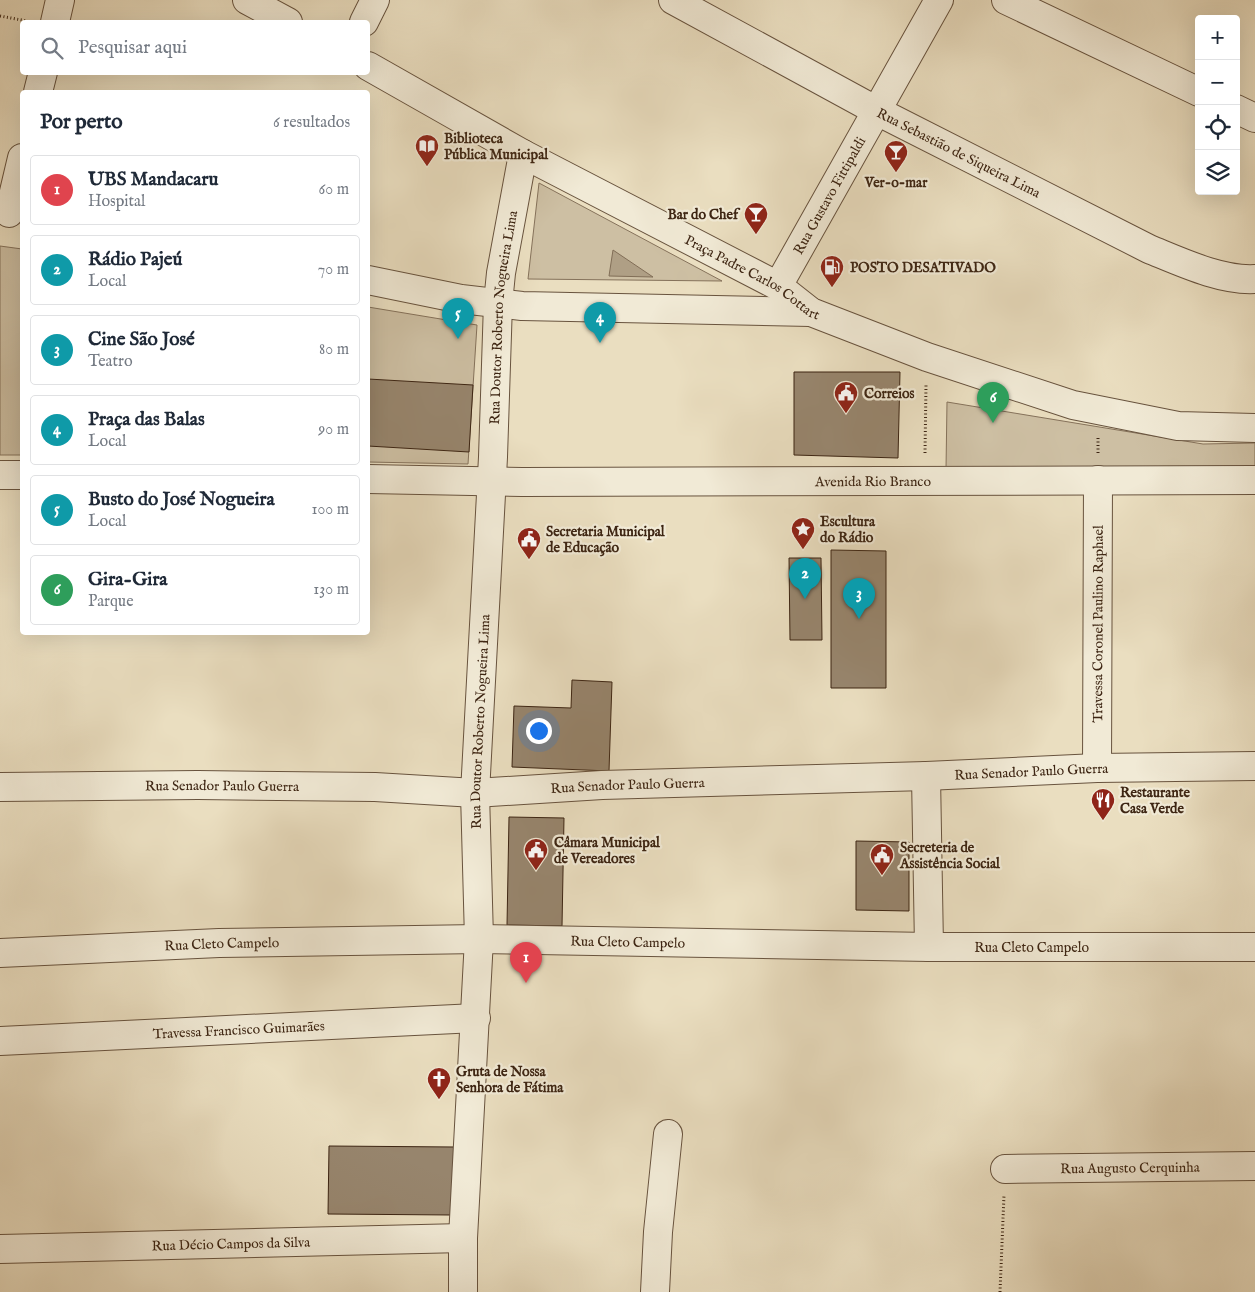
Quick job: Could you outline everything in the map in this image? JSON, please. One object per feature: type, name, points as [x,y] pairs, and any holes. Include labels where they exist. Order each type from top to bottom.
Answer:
[{"type":"street","points":[[55,20],[60,0]]},
{"type":"street","points":[[247,0],[284,20]]},
{"type":"street","points":[[365,20],[375,0]]},
{"type":"street","name":"Rua Sebastião de Siqueira Lima","points":[[673,0],[877,111],[1149,250],[1196,269],[1245,279],[1255,279]]},
{"type":"street","name":"Rua Gustavo Fittipaldi","points":[[778,286],[939,0]]},
{"type":"street","points":[[1006,0],[1195,90]]},
{"type":"street","name":"Praça Padre Carlos Cottart","points":[[370,67],[523,154],[778,286],[811,312]]},
{"type":"street","points":[[38,90],[42,75]]},
{"type":"street","points":[[1240,111],[1255,118]]},
{"type":"street","name":"Rua Doutor Roberto Nogueira Lima","points":[[464,1292],[463,1238],[479,939],[475,792],[496,396],[498,303],[501,273],[523,154]]},
{"type":"street","points":[[11,214],[20,168]]},
{"type":"street","name":"Praça Padre Carlos Cottart","points":[[370,280],[461,299],[522,306],[811,312]]},
{"type":"street","points":[[811,312],[927,357],[1072,405],[1178,426],[1255,428]]},
{"type":"street","points":[[0,475],[20,475]]},
{"type":"street","name":"Avenida Rio Branco","points":[[370,479],[491,482],[1255,480]]},
{"type":"street","name":"Travessa Coronel Paulino Raphael","points":[[1097,768],[1098,480]]},
{"type":"street","name":"Rua Senador Paulo Guerra","points":[[0,787],[198,785],[375,787],[475,792],[612,785],[926,776],[1097,768],[1255,766]]},
{"type":"street","points":[[926,776],[929,947]]},
{"type":"street","name":"Rua Cleto Campelo","points":[[0,953],[219,943],[479,939],[929,947],[1255,947]]},
{"type":"street","name":"Travessa Francisco Guimarães","points":[[0,1041],[476,1018]]},
{"type":"street","points":[[655,1292],[658,1232],[668,1134]]},
{"type":"street","name":"Rua Augusto Cerquinha","points":[[1005,1169],[1255,1166]]},
{"type":"street","name":"Rua Décio Campos da Silva","points":[[0,1248],[463,1238]]},
{"type":"path","points":[[0,16],[23,20]]},
{"type":"path","points":[[924,480],[927,357]]},
{"type":"path","points":[[1098,410],[1098,480]]},
{"type":"path","points":[[1000,1292],[1005,1169]]},
{"type":"shaded area","points":[[539,183],[722,281],[528,279]]},
{"type":"shaded area","points":[[0,246],[20,249],[20,455],[0,455]]},
{"type":"shaded area","points":[[613,250],[653,277],[609,276]]},
{"type":"shaded area","points":[[370,307],[477,325],[468,464],[370,462]]},
{"type":"shaded area","points":[[947,402],[1203,444],[1255,443],[1255,469],[946,469]]},
{"type":"building","name":"Correios","points":[[794,372],[900,372],[898,458],[794,455]]},
{"type":"building","points":[[370,379],[473,385],[469,452],[370,446]]},
{"type":"building","points":[[831,550],[886,551],[886,688],[831,688]]},
{"type":"building","points":[[789,558],[821,558],[822,640],[790,640]]},
{"type":"building","points":[[572,680],[612,682],[609,771],[512,767],[514,706],[571,708]]},
{"type":"building","name":"Câmara Municipal de Vereadores","points":[[509,817],[564,818],[562,926],[507,925]]},
{"type":"building","name":"Secreteria de Assistência Social","points":[[856,841],[909,842],[909,911],[856,910]]},
{"type":"building","points":[[329,1146],[455,1147],[451,1215],[328,1214]]},
{"type":"place","name":"Biblioteca Pública Municipal","points":[[427,167]]},
{"type":"place","name":"Ver-o-mar","points":[[896,173]]},
{"type":"place","name":"Bar do Chef","points":[[756,235]]},
{"type":"place","name":"POSTO DESATIVADO","points":[[832,288]]},
{"type":"place","name":"Busto do José Nogueira","points":[[458,339]]},
{"type":"place","name":"Praça das Balas","points":[[600,343]]},
{"type":"place","name":"Correios","points":[[846,414]]},
{"type":"place","name":"Gira-Gira","points":[[993,423]]},
{"type":"place","name":"Escultura do Rádio","points":[[803,550]]},
{"type":"place","name":"Secretaria Municipal de Educação","points":[[529,560]]},
{"type":"place","name":"Rádio Pajeú","points":[[805,599]]},
{"type":"place","name":"Cine São José","points":[[859,619]]},
{"type":"place","name":"Restaurante Casa Verde","points":[[1103,821]]},
{"type":"place","name":"Câmara Municipal de Vereadores","points":[[536,871]]},
{"type":"place","name":"Secreteria de Assistência Social","points":[[882,876]]},
{"type":"place","name":"UBS Mandacaru","points":[[526,983]]},
{"type":"place","name":"Gruta de Nossa Senhora de Fátima","points":[[439,1100]]}]
